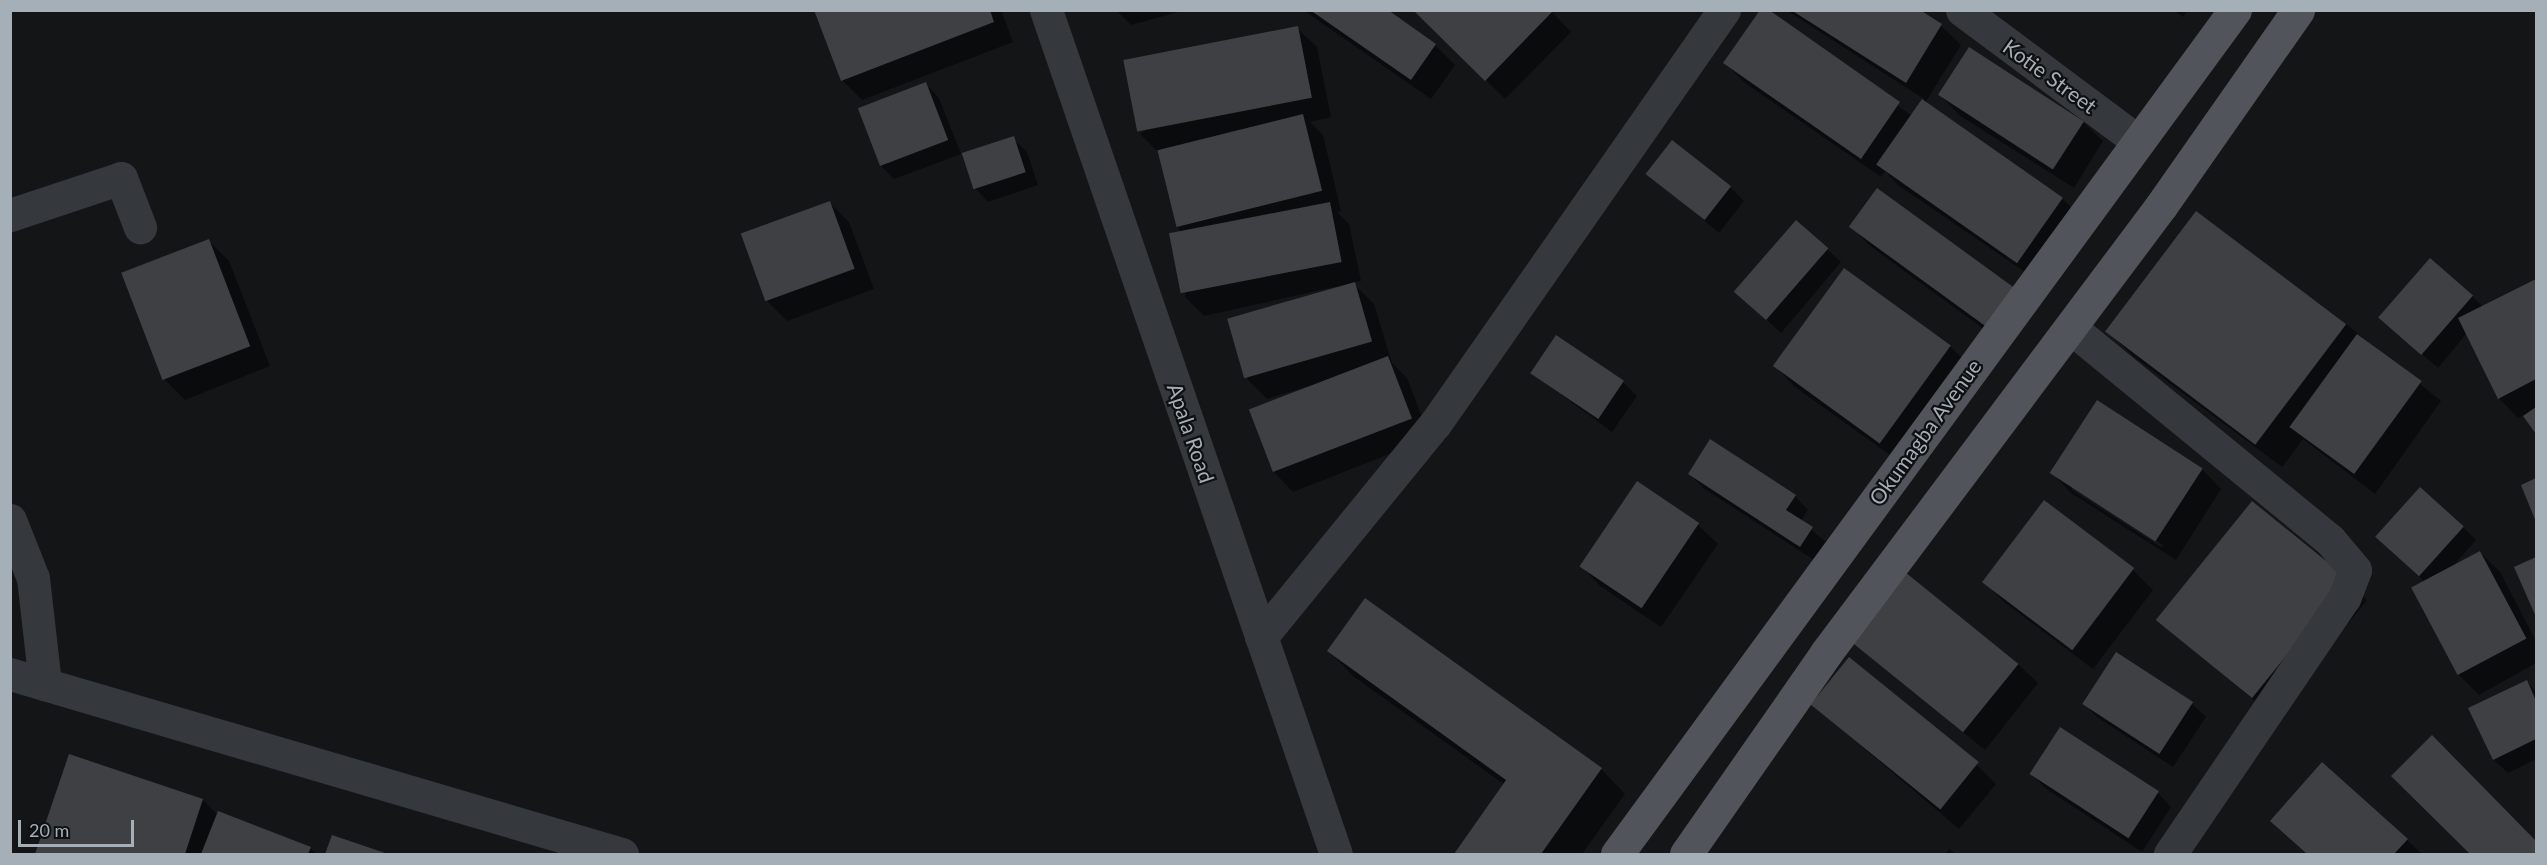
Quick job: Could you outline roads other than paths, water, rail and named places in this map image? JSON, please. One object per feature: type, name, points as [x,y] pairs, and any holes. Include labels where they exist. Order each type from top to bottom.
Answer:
[{"type":"main road","name":"Okumagba Avenue","points":[[1617,855],[2235,10]]},
{"type":"main road","points":[[1686,855],[1826,653],[2071,328],[2298,10]]},
{"type":"street","name":"Apala Road","points":[[1046,10],[1336,855]]},
{"type":"street","points":[[1261,637],[1435,424],[1724,10]]},
{"type":"street","name":"Kotie Street","points":[[1962,10],[2138,141]]},
{"type":"street","points":[[10,215],[121,178],[140,227]]},
{"type":"street","points":[[2071,328],[2330,540],[2355,570],[2344,598],[2170,855]]},
{"type":"street","points":[[10,520],[33,578],[45,684]]},
{"type":"street","points":[[10,674],[622,855]]}]
